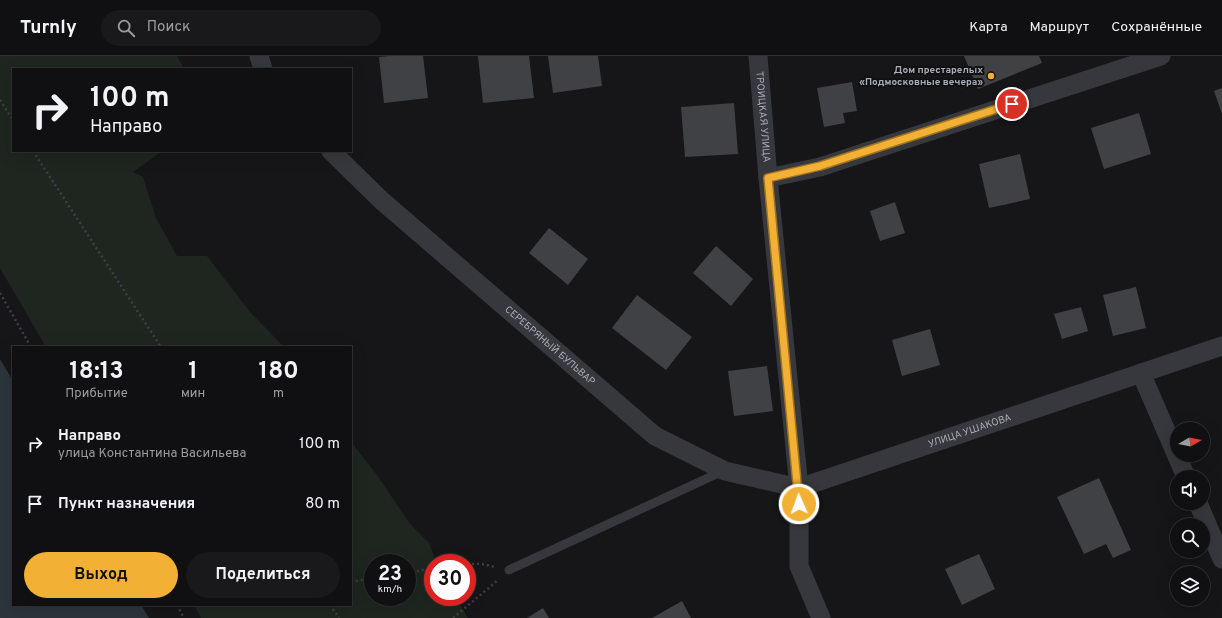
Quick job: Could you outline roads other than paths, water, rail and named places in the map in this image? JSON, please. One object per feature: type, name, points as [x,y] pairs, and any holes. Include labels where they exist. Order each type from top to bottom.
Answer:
[{"type":"street","points":[[260,56],[263,68]]},
{"type":"street","name":"ТРОИЦКАЯ УЛИЦА","points":[[758,56],[768,178],[799,488],[799,566],[821,618]]},
{"type":"street","points":[[768,178],[820,166],[1160,56]]},
{"type":"street","name":"СЕРЕБРЯНЫЙ БУЛЬВАР","points":[[332,152],[381,200],[655,436],[724,471],[799,488]]},
{"type":"street","name":"УЛИЦА УШАКОВА","points":[[799,488],[1222,346]]},
{"type":"street","points":[[1141,373],[1183,470]]},
{"type":"street","points":[[1201,510],[1222,559]]},
{"type":"lane","points":[[509,570],[724,471]]},
{"type":"place","name":"Дом престарелых «Подмосковные вечера»","points":[[991,76]]}]
